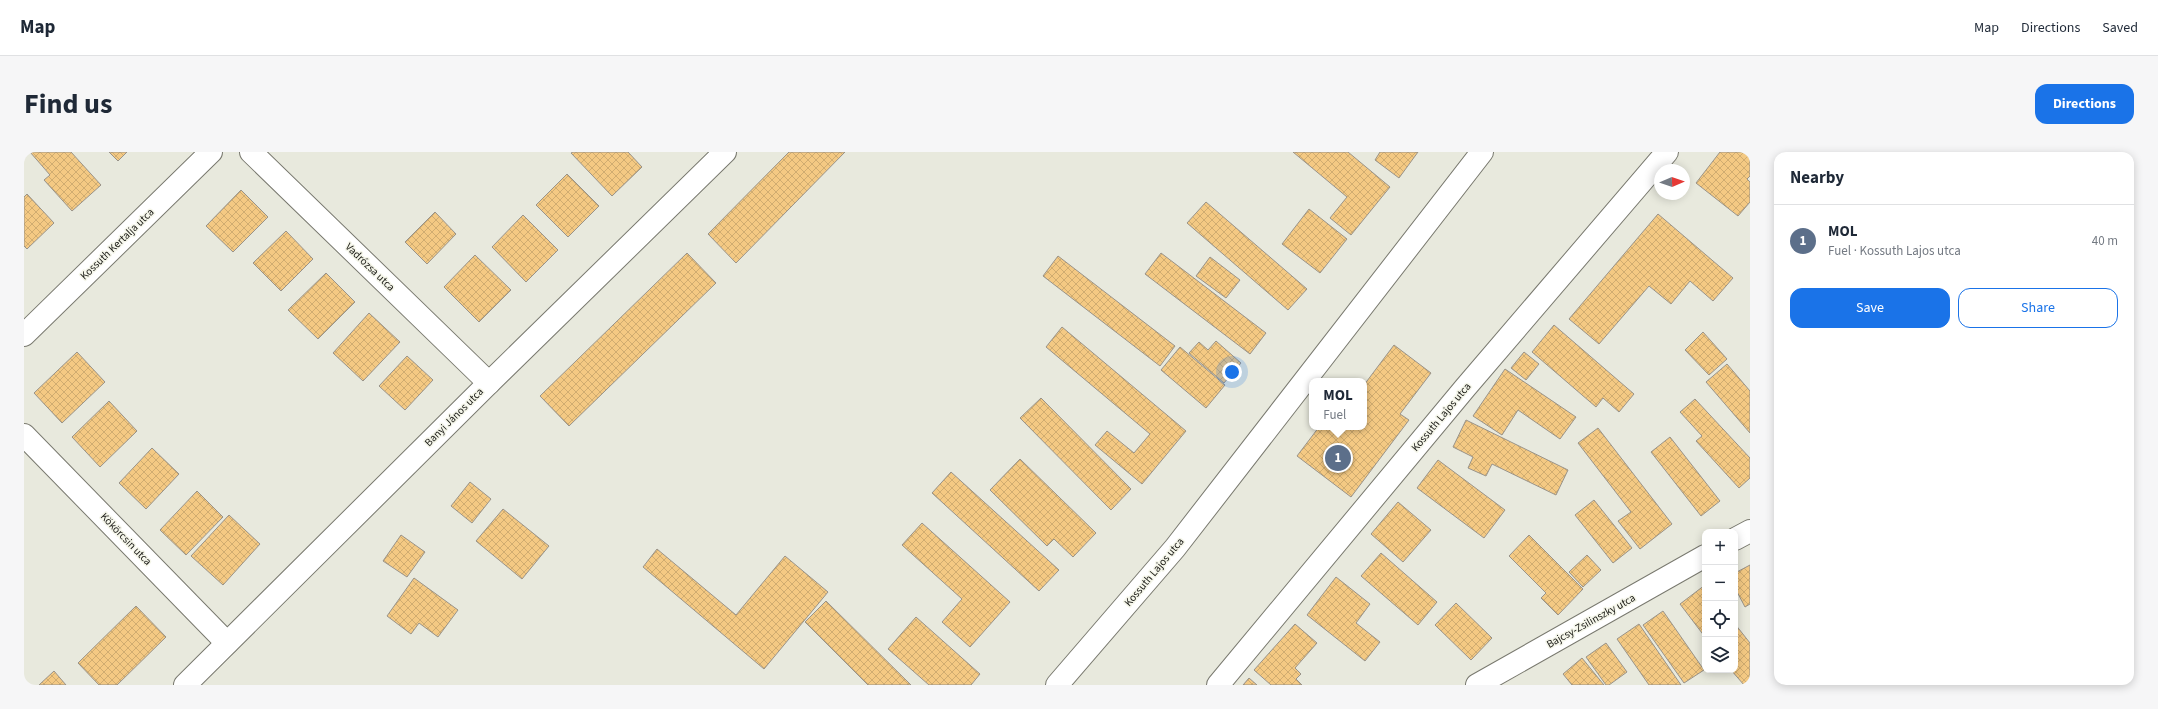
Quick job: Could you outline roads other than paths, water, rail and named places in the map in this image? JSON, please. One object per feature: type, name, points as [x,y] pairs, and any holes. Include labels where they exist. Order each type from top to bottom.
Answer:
[{"type":"street","name":"Kossuth Kertalja utca","points":[[24,335],[211,152]]},
{"type":"street","name":"Vadrózsa utca","points":[[250,152],[488,383]]},
{"type":"street","name":"Banyi János utca","points":[[185,685],[488,383],[725,152]]},
{"type":"street","name":"Kossuth Lajos utca","points":[[1057,685],[1175,548],[1482,152]]},
{"type":"street","name":"Kossuth Lajos utca","points":[[1218,685],[1465,388],[1667,152]]},
{"type":"street","name":"Kökörcsin utca","points":[[24,435],[227,643]]},
{"type":"street","points":[[1738,537],[1750,531]]},
{"type":"street","name":"Bajcsy-Zsilinszky utca","points":[[1477,685],[1702,558]]},
{"type":"place","name":"MOL","points":[[1338,458]]}]
